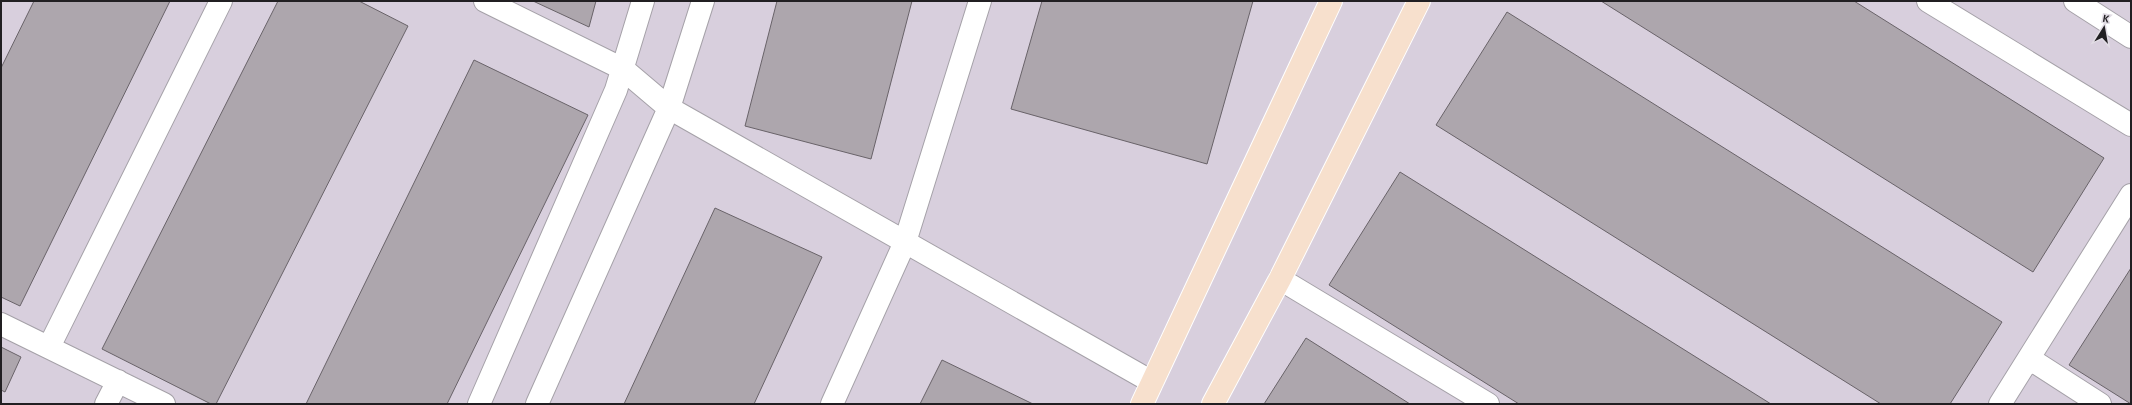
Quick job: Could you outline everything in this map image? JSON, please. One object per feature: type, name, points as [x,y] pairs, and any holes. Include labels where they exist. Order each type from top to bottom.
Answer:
[{"type":"main road","points":[[1142,404],[1331,1]]},
{"type":"main road","points":[[1213,404],[1280,279],[1419,1]]},
{"type":"street","points":[[49,348],[221,1]]},
{"type":"street","points":[[485,1],[623,68],[669,108],[1152,382]]},
{"type":"street","points":[[479,404],[616,90],[643,1]]},
{"type":"street","points":[[537,404],[669,108],[703,1]]},
{"type":"street","points":[[832,404],[905,242],[980,1]]},
{"type":"street","points":[[1928,1],[2131,125]]},
{"type":"street","points":[[2075,1],[2131,37]]},
{"type":"street","points":[[2000,404],[2030,359],[2131,195]]},
{"type":"street","points":[[1280,279],[1488,404]]},
{"type":"street","points":[[1,324],[164,404]]},
{"type":"street","points":[[2030,359],[2100,404]]},
{"type":"street","points":[[106,404],[118,382]]},
{"type":"shaded area","points":[[1,1],[2131,1],[2131,404],[1,404]]},
{"type":"building","points":[[34,1],[170,1],[20,306],[1,297],[1,68]]},
{"type":"building","points":[[278,1],[359,1],[408,26],[216,404],[211,404],[102,349]]},
{"type":"building","points":[[533,1],[596,1],[589,27]]},
{"type":"building","points":[[777,1],[912,1],[871,159],[745,126]]},
{"type":"building","points":[[1042,1],[1253,1],[1207,164],[1011,109]]},
{"type":"building","points":[[1601,1],[1854,1],[2104,158],[2033,272]]},
{"type":"building","points":[[1507,12],[2002,322],[1950,404],[1881,404],[1436,125]]},
{"type":"building","points":[[474,60],[588,115],[447,404],[306,404]]},
{"type":"building","points":[[1400,172],[1771,404],[1519,404],[1329,285]]},
{"type":"building","points":[[715,208],[822,257],[754,404],[624,404]]},
{"type":"building","points":[[2131,268],[2131,404],[2069,365]]},
{"type":"building","points":[[1306,338],[1410,404],[1264,404]]},
{"type":"building","points":[[1,347],[21,357],[5,392],[1,390]]},
{"type":"building","points":[[942,360],[1033,404],[920,404]]}]
